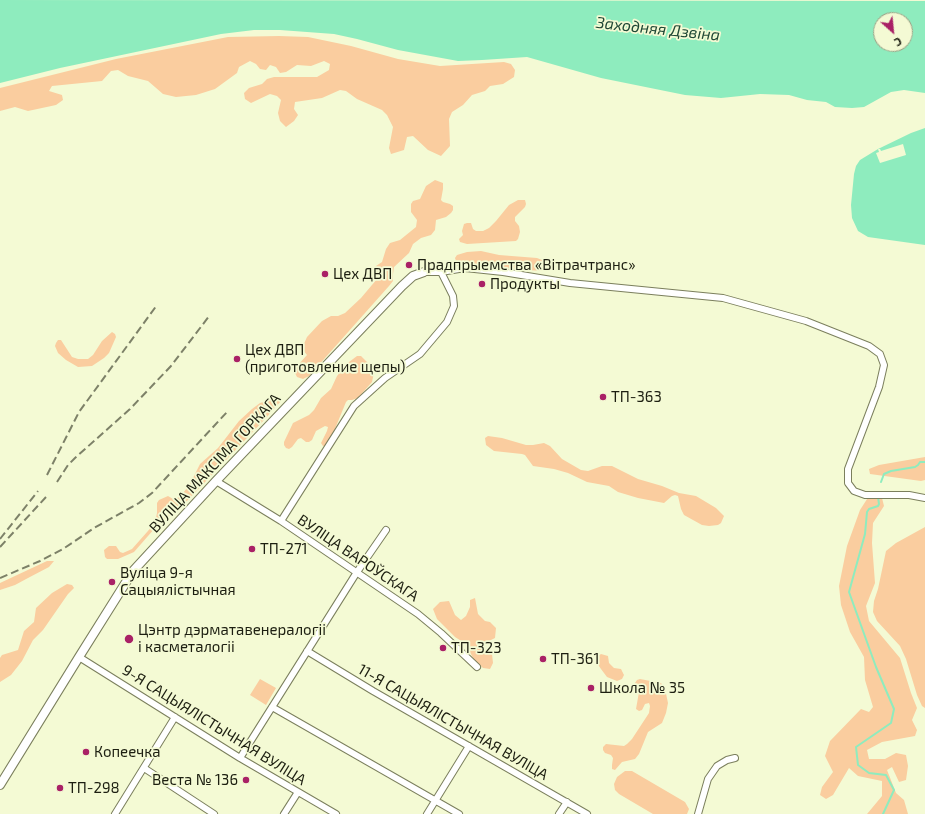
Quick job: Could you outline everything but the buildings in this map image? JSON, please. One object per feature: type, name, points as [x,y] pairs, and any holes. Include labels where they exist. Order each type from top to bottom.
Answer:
[{"type":"main road","name":"ВУЛІЦА МАКСІМА ГОРКАГА","points":[[0,785],[78,657],[133,571],[402,286],[413,276],[424,272]]},
{"type":"main road","name":"ВУЛІЦА МАКСІМА ГОРКАГА","points":[[0,777],[45,704],[78,657]]},
{"type":"street","points":[[424,272],[441,272],[465,268],[503,272],[570,283],[723,298],[806,321],[870,346],[880,354],[884,365],[879,387],[848,470],[848,483],[854,492],[865,496],[909,495],[925,498]]},
{"type":"street","points":[[281,521],[354,406],[385,378],[420,354],[447,322],[454,306],[453,296],[441,272]]},
{"type":"street","name":"ВУЛІЦА ВАРОЎСКАГА","points":[[216,482],[281,521],[418,614],[441,632],[477,667]]},
{"type":"street","points":[[240,758],[357,572],[386,530]]},
{"type":"street","name":"11-Я САЦЫЯЛІСТЫЧНАЯ ВУЛІЦА","points":[[308,651],[373,691],[587,814]]},
{"type":"street","name":"9-Я САЦЫЯЛІСТЫЧНАЯ ВУЛІЦА","points":[[78,657],[240,758],[336,814]]},
{"type":"street","points":[[272,707],[459,814]]},
{"type":"street","points":[[115,814],[175,717]]},
{"type":"street","points":[[427,814],[469,746]]},
{"type":"street","points":[[698,814],[708,779],[717,766],[727,760],[735,758]]},
{"type":"street","points":[[144,768],[214,814]]},
{"type":"street","points":[[284,814],[298,792]]},
{"type":"street","points":[[559,814],[567,802]]},
{"type":"shaded area","points":[[228,37],[308,37],[351,46],[398,59],[440,66],[504,62],[511,64],[515,70],[514,77],[503,84],[490,86],[485,91],[472,95],[463,105],[452,112],[449,119],[450,146],[441,156],[428,150],[413,136],[407,137],[404,150],[391,154],[389,148],[393,127],[387,115],[382,110],[357,99],[346,91],[340,90],[322,98],[295,102],[294,109],[298,115],[294,121],[286,127],[280,121],[278,113],[281,100],[277,96],[270,94],[251,103],[245,99],[244,93],[249,88],[262,84],[267,79],[274,77],[317,77],[329,70],[330,64],[324,61],[311,66],[297,65],[286,72],[280,73],[276,67],[270,65],[266,70],[260,69],[256,64],[250,61],[239,67],[237,73],[215,89],[196,95],[176,97],[163,94],[148,81],[128,76],[118,70],[111,71],[102,81],[52,86],[49,91],[62,95],[63,100],[56,105],[28,111],[15,107],[0,111],[0,88],[116,59]]},
{"type":"shaded area","points":[[435,180],[443,183],[441,200],[453,206],[451,213],[446,217],[436,220],[435,230],[431,235],[421,238],[413,244],[409,253],[394,267],[393,281],[309,376],[303,379],[297,377],[294,371],[307,355],[303,350],[303,346],[307,337],[322,321],[331,316],[338,316],[345,313],[361,298],[377,279],[374,269],[382,262],[386,249],[390,243],[400,240],[416,227],[417,220],[411,212],[411,204],[413,201],[420,199],[426,186]]},
{"type":"shaded area","points":[[518,200],[525,200],[526,204],[515,217],[515,221],[519,226],[520,232],[516,241],[467,244],[460,242],[459,239],[463,235],[462,231],[464,224],[471,223],[473,229],[476,231],[483,231],[489,228],[496,221],[509,205]]},
{"type":"shaded area","points":[[481,251],[499,255],[537,258],[550,264],[550,268],[545,271],[526,270],[465,263],[456,261],[455,258],[457,255],[467,252]]},
{"type":"shaded area","points":[[112,332],[116,337],[109,353],[92,366],[78,367],[58,353],[55,346],[58,340],[61,340],[72,357],[78,359],[88,359],[93,355],[102,341]]},
{"type":"shaded area","points":[[357,356],[361,356],[371,366],[374,372],[372,382],[358,398],[348,400],[346,402],[330,441],[326,446],[323,446],[321,443],[328,427],[325,426],[316,431],[312,440],[309,442],[306,442],[301,438],[298,439],[289,449],[286,448],[284,442],[293,423],[309,415],[314,410],[321,398],[331,389],[337,376],[349,362]]},
{"type":"shaded area","points":[[279,398],[281,401],[265,419],[188,500],[155,528],[134,552],[118,559],[107,559],[105,557],[104,550],[109,546],[116,546],[120,552],[123,553],[132,549],[155,523],[157,503],[159,500],[168,496],[173,499],[180,497],[190,484],[200,464],[218,448],[239,421],[260,403]]},
{"type":"shaded area","points":[[488,436],[502,438],[526,445],[544,443],[550,446],[562,459],[581,470],[588,471],[602,466],[612,466],[638,479],[679,493],[696,496],[716,508],[724,516],[721,523],[718,525],[702,525],[684,515],[678,496],[672,496],[664,503],[638,498],[618,492],[609,486],[587,482],[568,473],[533,466],[525,455],[494,451],[486,445],[485,438]]},
{"type":"shaded area","points":[[925,457],[925,480],[921,481],[870,474],[869,469],[879,465]]},
{"type":"shaded area","points":[[869,496],[882,498],[884,506],[873,523],[872,543],[875,583],[866,606],[869,621],[900,658],[917,708],[912,720],[917,730],[915,736],[882,742],[867,750],[869,759],[885,759],[896,753],[906,755],[908,766],[906,780],[899,782],[892,767],[887,770],[896,793],[904,800],[908,814],[867,814],[882,796],[882,781],[858,776],[849,768],[833,795],[826,799],[820,795],[822,787],[833,772],[825,756],[830,741],[861,709],[869,712],[873,707],[865,680],[864,657],[850,632],[841,605],[839,586],[847,546],[860,510]]},
{"type":"shaded area","points":[[925,527],[925,708],[922,706],[917,695],[906,659],[900,646],[877,621],[873,612],[874,601],[886,551],[896,543]]},
{"type":"shaded area","points":[[47,561],[54,561],[49,567],[15,585],[0,590],[0,583]]},
{"type":"shaded area","points":[[67,584],[72,585],[74,588],[68,594],[43,630],[33,640],[22,661],[11,675],[0,682],[0,658],[2,655],[18,650],[24,631],[34,622],[36,608],[52,593]]},
{"type":"shaded area","points":[[475,598],[478,614],[485,621],[490,622],[496,628],[495,638],[485,643],[483,647],[485,653],[492,654],[493,663],[490,669],[483,668],[474,660],[466,644],[455,637],[437,619],[433,609],[440,602],[449,601],[455,615],[461,620],[466,616],[470,607],[470,600]]},
{"type":"shaded area","points":[[601,654],[608,656],[609,663],[614,668],[621,669],[624,675],[622,679],[617,681],[607,677],[597,663],[598,656]]},
{"type":"shaded area","points":[[260,679],[276,688],[266,705],[250,695]]},
{"type":"shaded area","points":[[640,679],[661,683],[665,689],[668,703],[666,713],[662,723],[648,732],[639,754],[635,759],[622,762],[615,770],[612,769],[613,758],[611,755],[605,753],[603,747],[606,744],[624,746],[627,744],[649,713],[649,703],[645,704],[642,710],[639,711],[636,709],[639,692],[635,683]]},
{"type":"shaded area","points":[[625,771],[632,771],[685,802],[689,809],[687,814],[653,814],[619,794],[615,790],[614,784],[617,777]]},
{"type":"water","name":"Заходняя Дзвіна","points":[[0,0],[925,1],[925,93],[904,90],[891,92],[864,107],[852,108],[835,107],[826,102],[807,100],[789,95],[760,94],[721,98],[685,95],[601,78],[527,57],[458,61],[398,50],[334,34],[280,30],[254,30],[221,34],[60,68],[0,83]]},
{"type":"water","points":[[925,128],[925,245],[868,237],[858,231],[852,218],[851,205],[856,166],[860,160],[878,149]]},
{"type":"pier","points":[[903,144],[906,155],[880,163],[876,153],[879,152],[878,149],[881,151]]},
{"type":"waterway","points":[[881,482],[884,474],[891,471],[915,467],[920,462],[925,462]]},
{"type":"waterway","points":[[878,497],[878,506],[869,509],[867,512],[865,534],[849,592],[876,667],[894,709],[891,723],[856,747],[858,765],[869,773],[886,775],[894,790],[883,814]]},
{"type":"railway","points":[[47,475],[79,412],[157,305]]},
{"type":"railway","points":[[57,482],[68,465],[130,409],[171,366],[210,315]]},
{"type":"railway","points":[[0,578],[40,561],[63,549],[94,528],[139,503],[152,493],[227,412]]},
{"type":"railway","points":[[0,539],[38,491]]},
{"type":"railway","points":[[0,547],[46,497]]},
{"type":"place","name":"Прадпрыемства «Вітрачтранс»","points":[[409,265]]},
{"type":"place","name":"Цех ДВП","points":[[325,274]]},
{"type":"place","name":"Продукты","points":[[482,284]]},
{"type":"place","name":"Цех ДВП (приготовление щепы)","points":[[237,359]]},
{"type":"place","name":"ТП-363","points":[[603,397]]},
{"type":"place","name":"ТП-271","points":[[252,549]]},
{"type":"place","name":"Вуліца 9-я Сацыялістычная","points":[[112,582]]},
{"type":"place","name":"Цэнтр дэрматавенералогіі і касметалогіі","points":[[129,639]]},
{"type":"place","name":"ТП-323","points":[[443,648]]},
{"type":"place","name":"ТП-361","points":[[543,659]]},
{"type":"place","name":"Школа № 35","points":[[591,688]]},
{"type":"place","name":"Копеечка","points":[[86,752]]},
{"type":"place","name":"Веста № 136","points":[[246,780]]},
{"type":"place","name":"ТП-298","points":[[60,788]]}]
